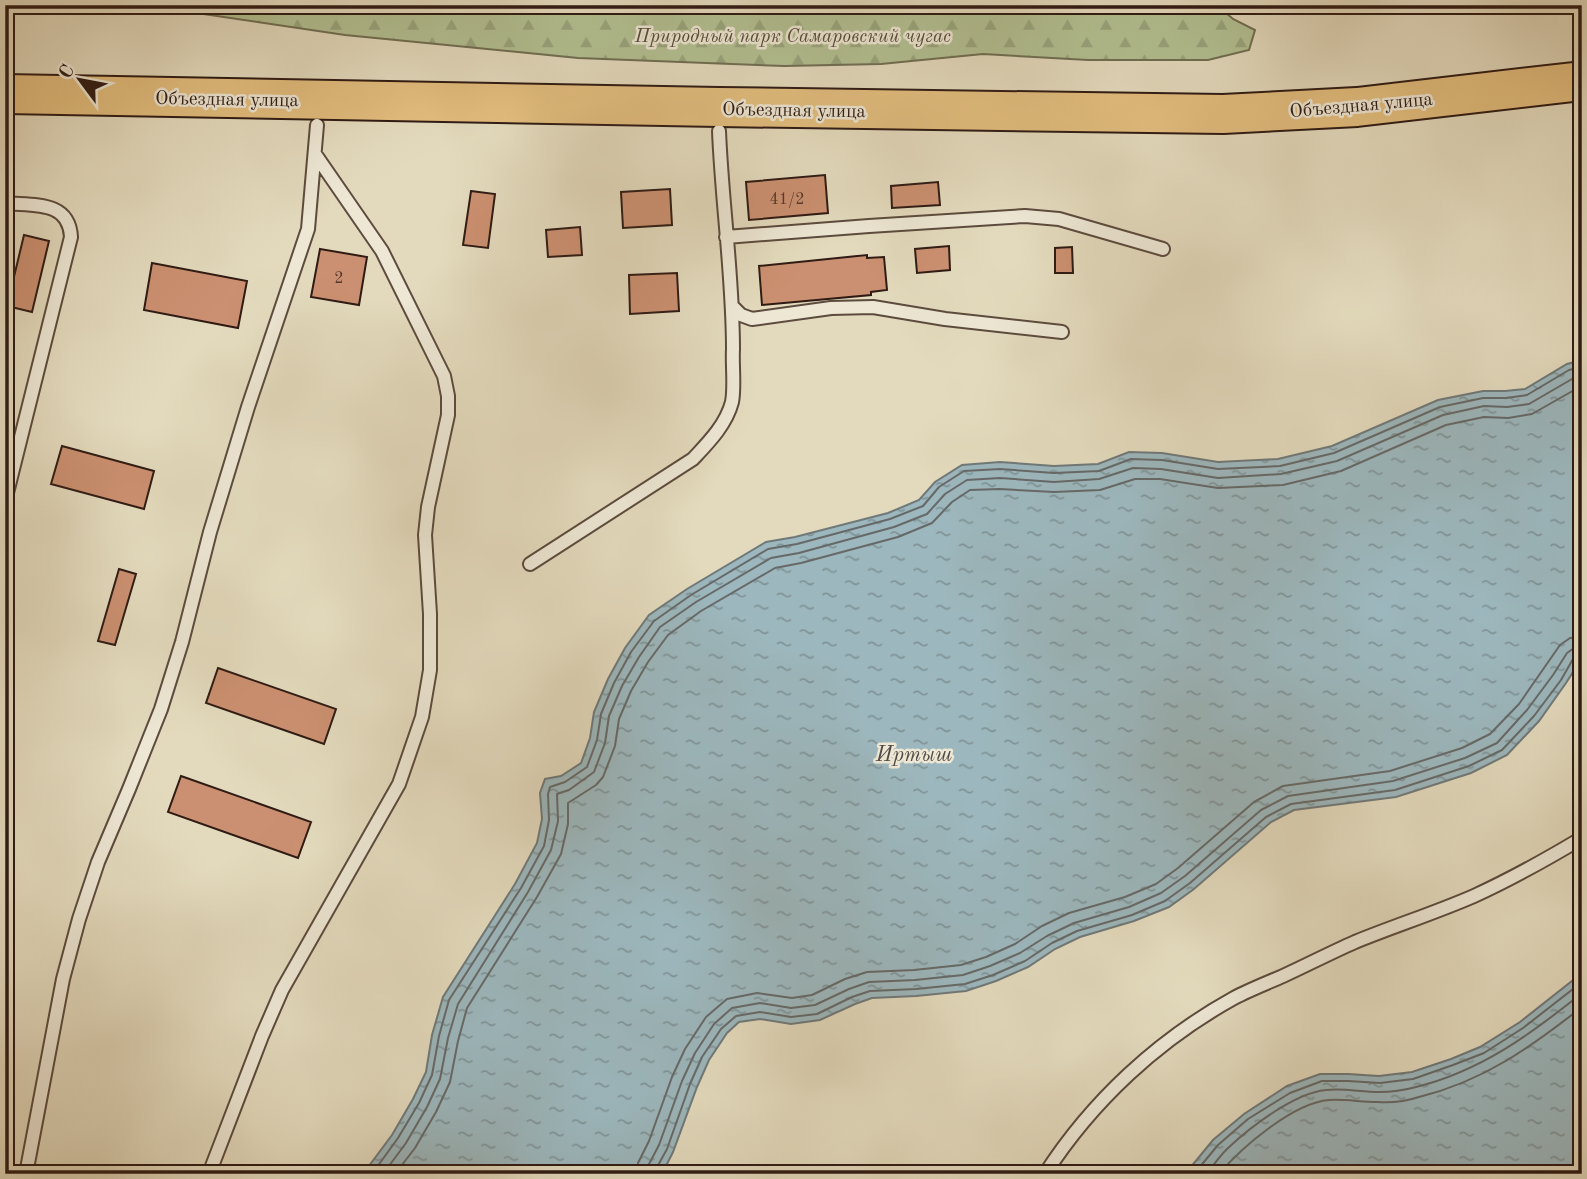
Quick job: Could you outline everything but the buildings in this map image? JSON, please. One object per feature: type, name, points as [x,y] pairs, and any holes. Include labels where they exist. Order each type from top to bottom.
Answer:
[{"type":"main road","name":"Объездная улица","points":[[5,118],[317,127],[719,119],[1223,114],[1357,107],[1582,81]]},
{"type":"main road","name":"Объездная улица","points":[[5,94],[317,127]]},
{"type":"main road","name":"Объездная улица","points":[[719,119],[1225,138],[1358,130],[1582,104]]},
{"type":"lane","points":[[530,565],[693,459],[713,438],[726,418],[732,401],[733,307],[719,119]]},
{"type":"lane","points":[[28,1170],[63,979],[79,919],[98,862],[160,709],[182,642],[214,519],[248,407],[308,229],[317,127]]},
{"type":"lane","points":[[209,1174],[282,990],[400,784],[422,717],[430,670],[425,535],[428,506],[448,415],[444,376],[317,127]]},
{"type":"lane","points":[[5,203],[49,207],[60,212],[67,218],[71,237],[5,501]]},
{"type":"lane","points":[[726,237],[1025,216],[1059,219],[1163,249]]},
{"type":"lane","points":[[733,307],[741,315],[752,319],[831,308],[873,307],[945,319],[1062,331]]},
{"type":"lane","points":[[1045,1174],[1057,1155],[1116,1086],[1188,1027],[1235,998],[1354,943],[1473,896],[1534,866],[1582,838]]},
{"type":"green space","name":"Природный парк Самаровский чугас","points":[[142,5],[1217,5],[1233,19],[1255,30],[1249,50],[1208,60],[1088,60],[983,54],[881,64],[784,66],[578,58],[345,35]]},
{"type":"water","name":"Иртыш","points":[[1582,360],[1582,658],[1539,721],[1507,755],[1471,773],[1396,797],[1294,810],[1271,822],[1194,889],[1169,907],[1080,937],[1028,967],[996,981],[966,991],[872,998],[820,1020],[791,1024],[760,1019],[739,1022],[727,1033],[709,1060],[662,1174],[363,1174],[392,1135],[426,1072],[432,1035],[443,997],[515,884],[537,843],[542,819],[540,793],[545,779],[561,776],[581,763],[590,738],[594,712],[625,648],[649,615],[687,589],[766,542],[888,513],[919,500],[935,482],[962,465],[1000,462],[1054,466],[1098,464],[1129,452],[1162,453],[1218,462],[1278,459],[1332,446],[1438,400],[1483,391],[1525,389],[1567,364]]},
{"type":"water","points":[[1582,973],[1582,1174],[1185,1174],[1213,1140],[1244,1114],[1287,1086],[1320,1074],[1379,1076],[1412,1072],[1451,1059],[1480,1047],[1520,1022]]}]
